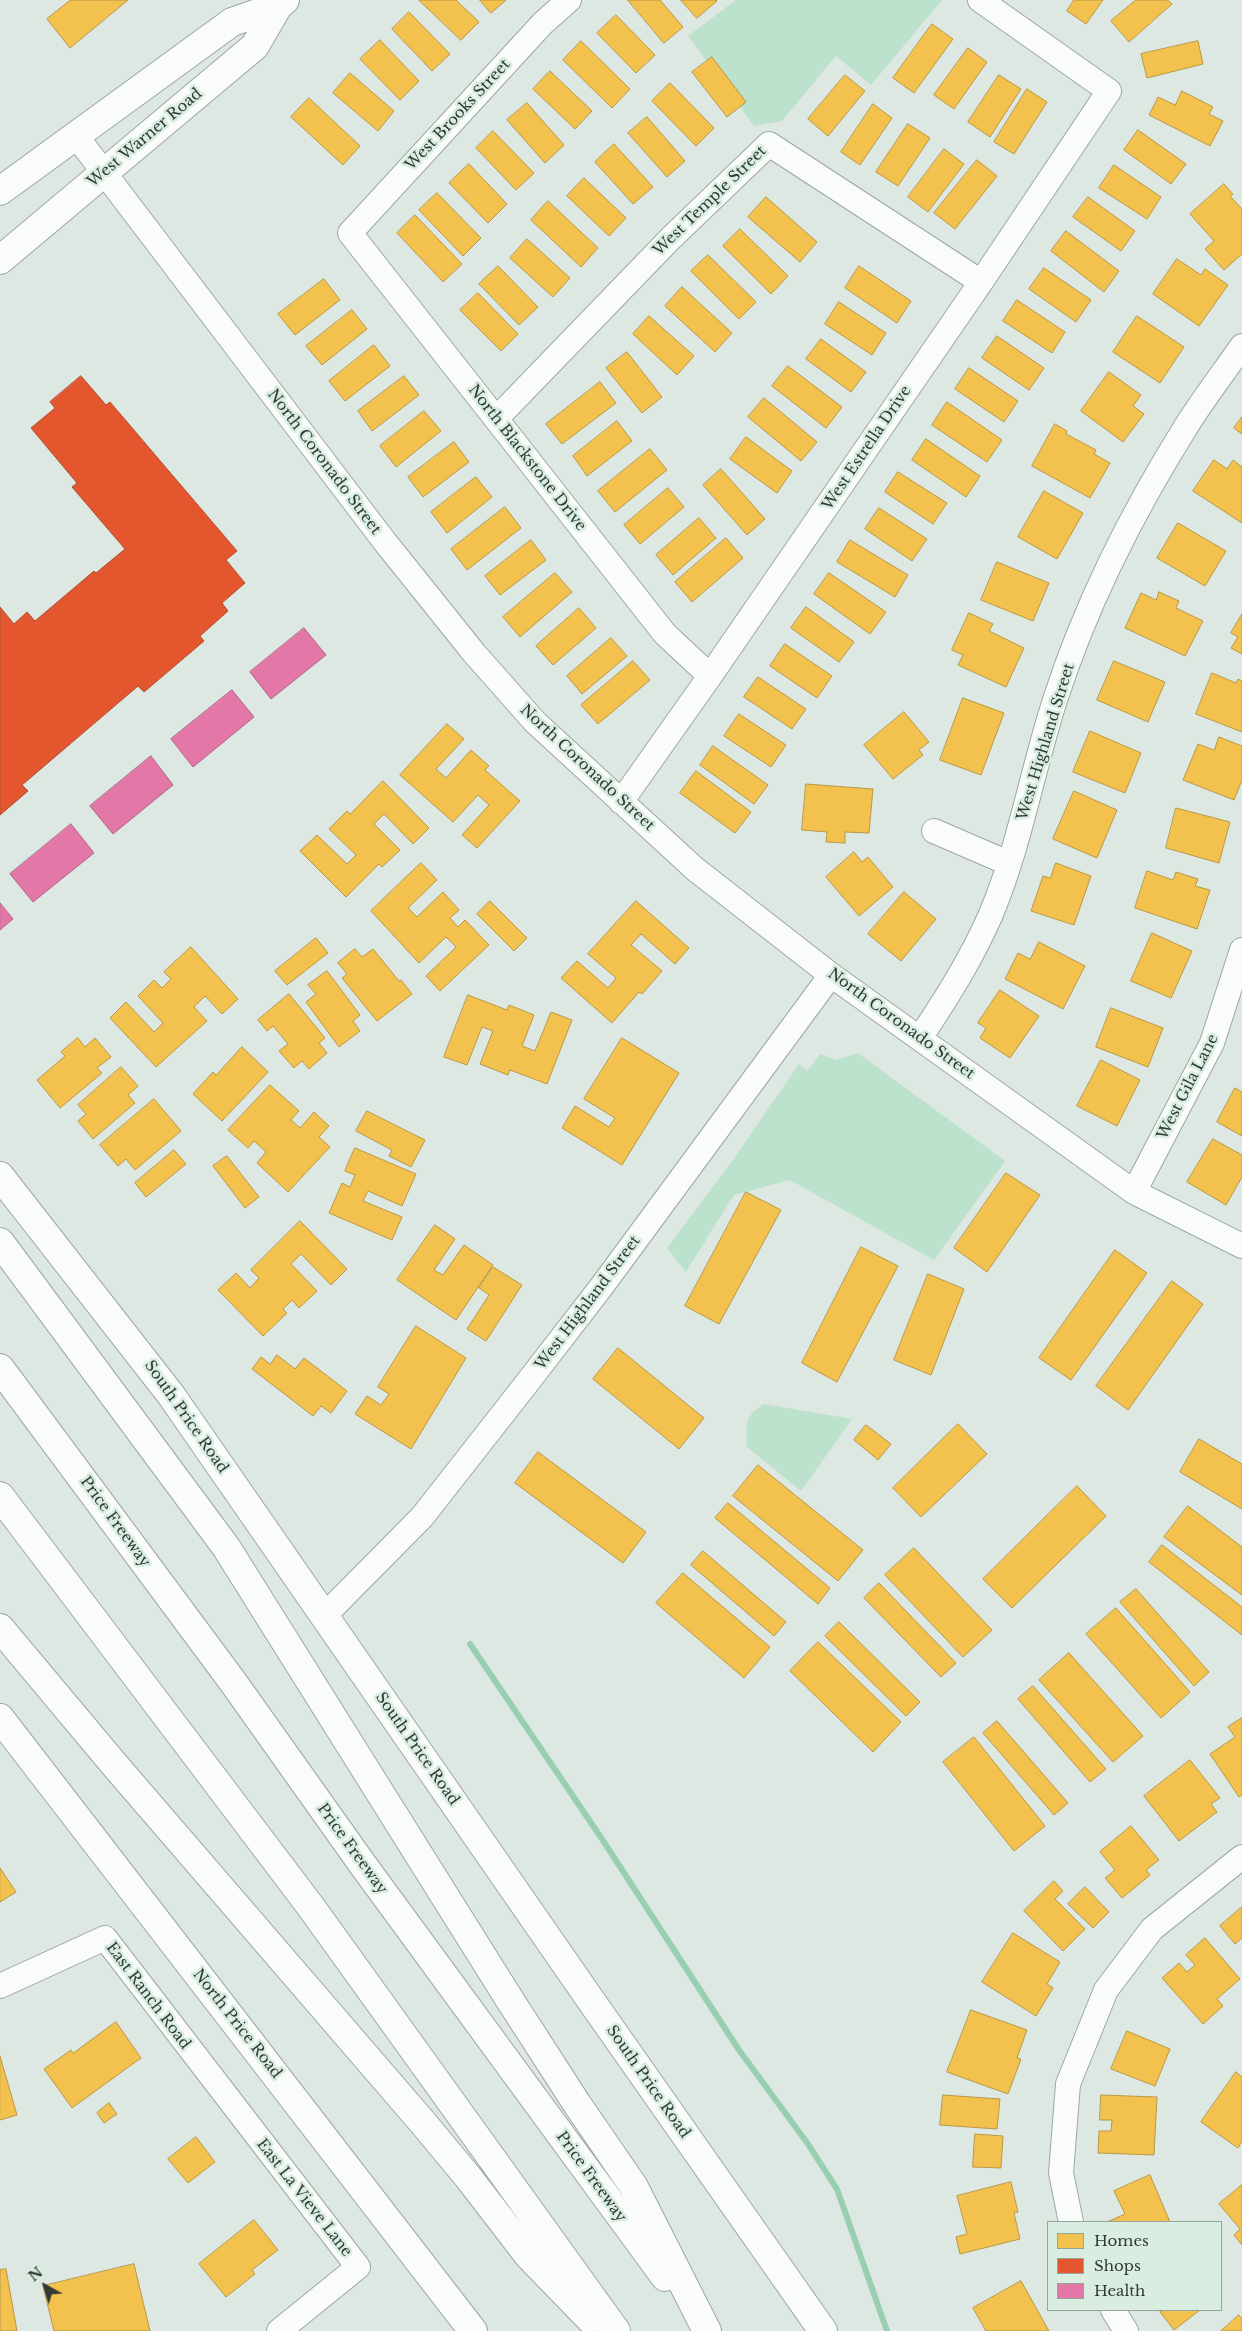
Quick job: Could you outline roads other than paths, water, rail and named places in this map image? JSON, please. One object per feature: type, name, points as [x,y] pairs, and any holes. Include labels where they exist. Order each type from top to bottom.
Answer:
[{"type":"main road","name":"West Warner Road","points":[[0,191],[77,137],[232,22],[282,3]]},
{"type":"main road","name":"West Warner Road","points":[[0,260],[255,46],[282,3]]},
{"type":"main road","name":"South Price Road","points":[[0,1176],[166,1388],[823,2331]]},
{"type":"main road","points":[[0,1242],[226,1547],[508,1997],[577,2104],[634,2187],[706,2331]]},
{"type":"main road","name":"Price Freeway","points":[[0,1368],[233,1682],[421,1944],[706,2331]]},
{"type":"main road","points":[[0,1496],[311,1907],[616,2331]]},
{"type":"main road","points":[[0,1628],[125,1777],[424,2124],[528,2254],[602,2331]]},
{"type":"main road","name":"North Price Road","points":[[0,1718],[473,2331]]},
{"type":"street","name":"West Brooks Street","points":[[350,233],[543,23],[569,0]]},
{"type":"street","name":"West Estrella Drive","points":[[621,802],[981,282],[1109,91],[980,0]]},
{"type":"street","name":"North Coronado Street","points":[[77,137],[379,534],[474,653],[535,722],[695,869],[831,974],[1134,1192],[1242,1246]]},
{"type":"street","name":"West Temple Street","points":[[496,420],[671,238],[770,144],[981,282]]},
{"type":"street","name":"North Blackstone Drive","points":[[350,233],[665,634],[710,676]]},
{"type":"street","name":"West Highland Street","points":[[920,1038],[961,974],[991,914],[1020,829],[1055,700],[1088,612],[1143,499],[1187,424],[1242,346]]},
{"type":"street","points":[[934,831],[1008,863]]},
{"type":"street","name":"West Gila Lane","points":[[1134,1192],[1212,1043],[1242,950]]},
{"type":"street","name":"West Highland Street","points":[[325,1615],[422,1517],[608,1278],[831,974]]},
{"type":"street","points":[[1071,2221],[1062,2173],[1068,2084],[1106,1990],[1152,1929],[1242,1856]]},
{"type":"street","name":"East Ranch Road","points":[[0,1986],[105,1938],[207,2073]]},
{"type":"street","name":"East La Vieve Lane","points":[[207,2073],[358,2267],[279,2331]]},
{"type":"street","points":[[1114,2311],[1126,2331]]},
{"type":"waterway","points":[[470,1644],[602,1839],[739,2050],[808,2144],[837,2189],[887,2331]]}]
